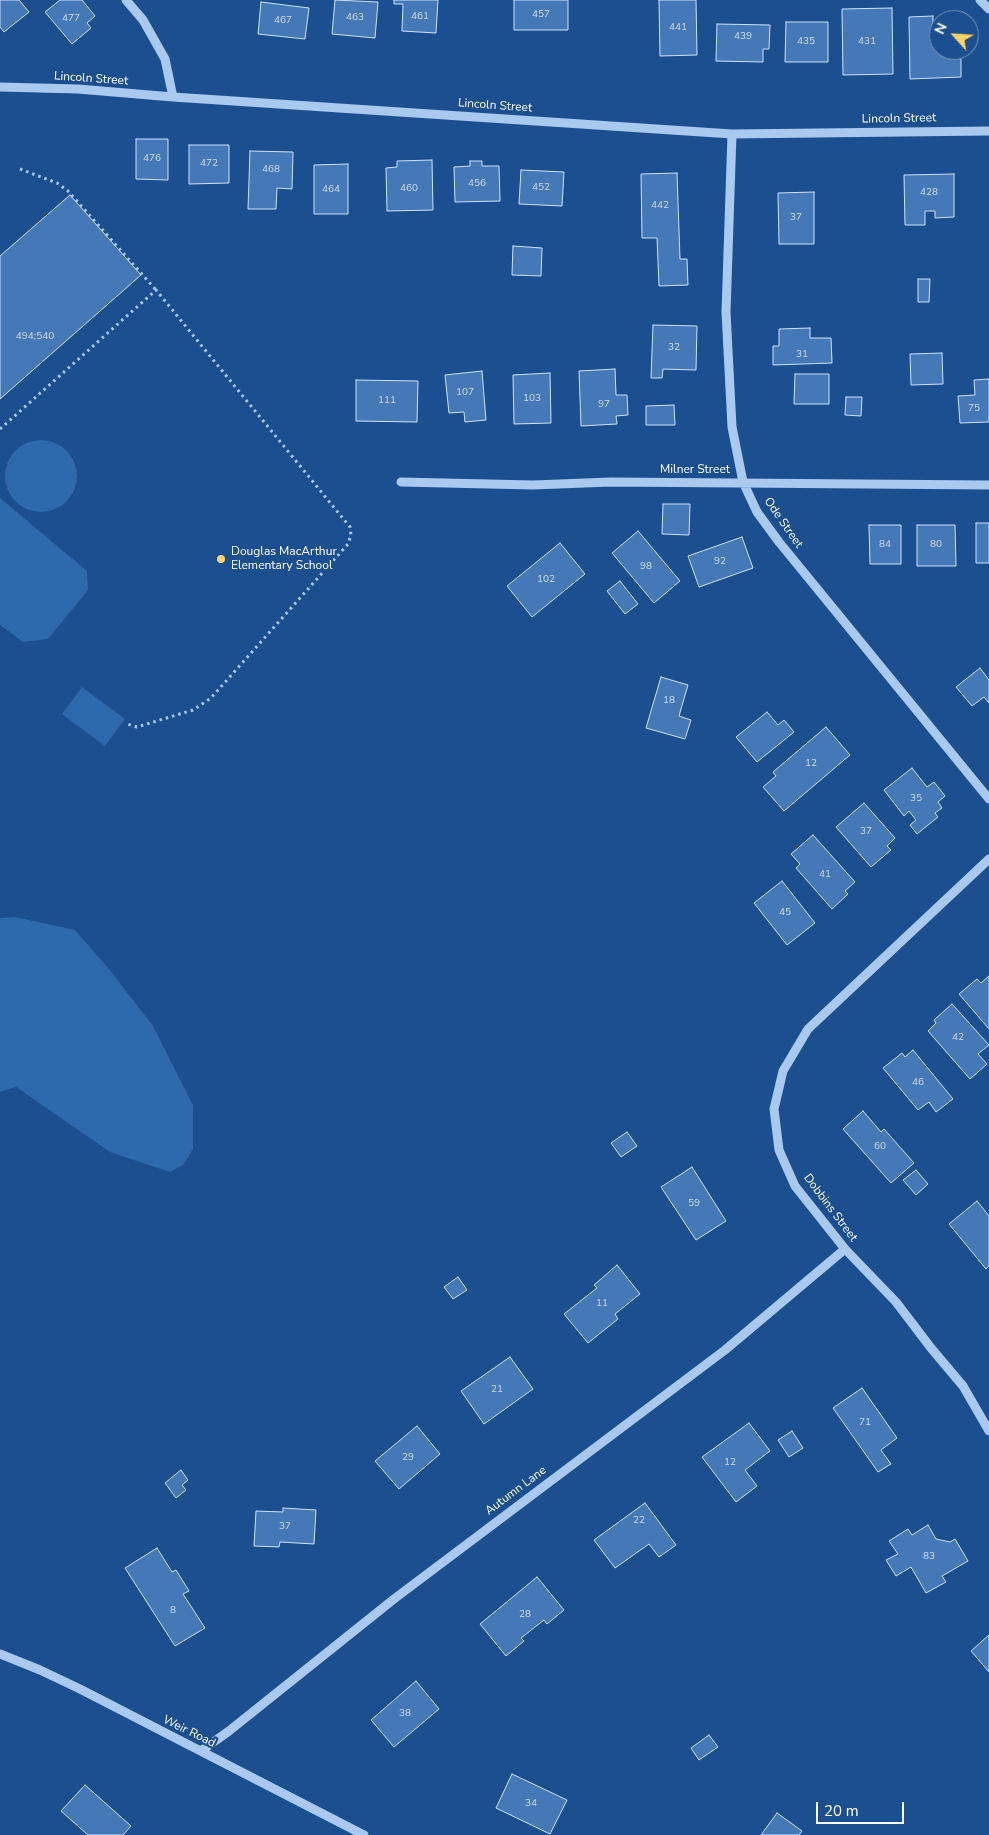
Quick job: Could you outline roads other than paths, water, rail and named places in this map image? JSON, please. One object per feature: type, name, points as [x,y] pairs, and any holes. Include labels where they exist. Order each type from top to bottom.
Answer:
[{"type":"street","points":[[126,0],[144,20],[165,59],[174,97]]},
{"type":"street","points":[[980,0],[989,9]]},
{"type":"street","name":"Lincoln Street","points":[[0,87],[78,89],[732,134],[989,131]]},
{"type":"street","name":"Ode Street","points":[[732,134],[726,312],[732,426],[743,482],[758,512],[779,542],[989,799]]},
{"type":"street","name":"Milner Street","points":[[401,482],[533,485],[611,482],[989,485]]},
{"type":"street","name":"Dobbins Street","points":[[989,859],[808,1029],[783,1071],[774,1109],[779,1150],[795,1186],[845,1249],[896,1302],[963,1386],[989,1432]]},
{"type":"street","name":"Autumn Lane","points":[[201,1751],[229,1731],[394,1599],[725,1350],[845,1249]]},
{"type":"street","name":"Weir Road","points":[[0,1654],[48,1674],[364,1835]]},
{"type":"place","name":"Douglas MacArthur Elementary School","points":[[221,559]]}]
